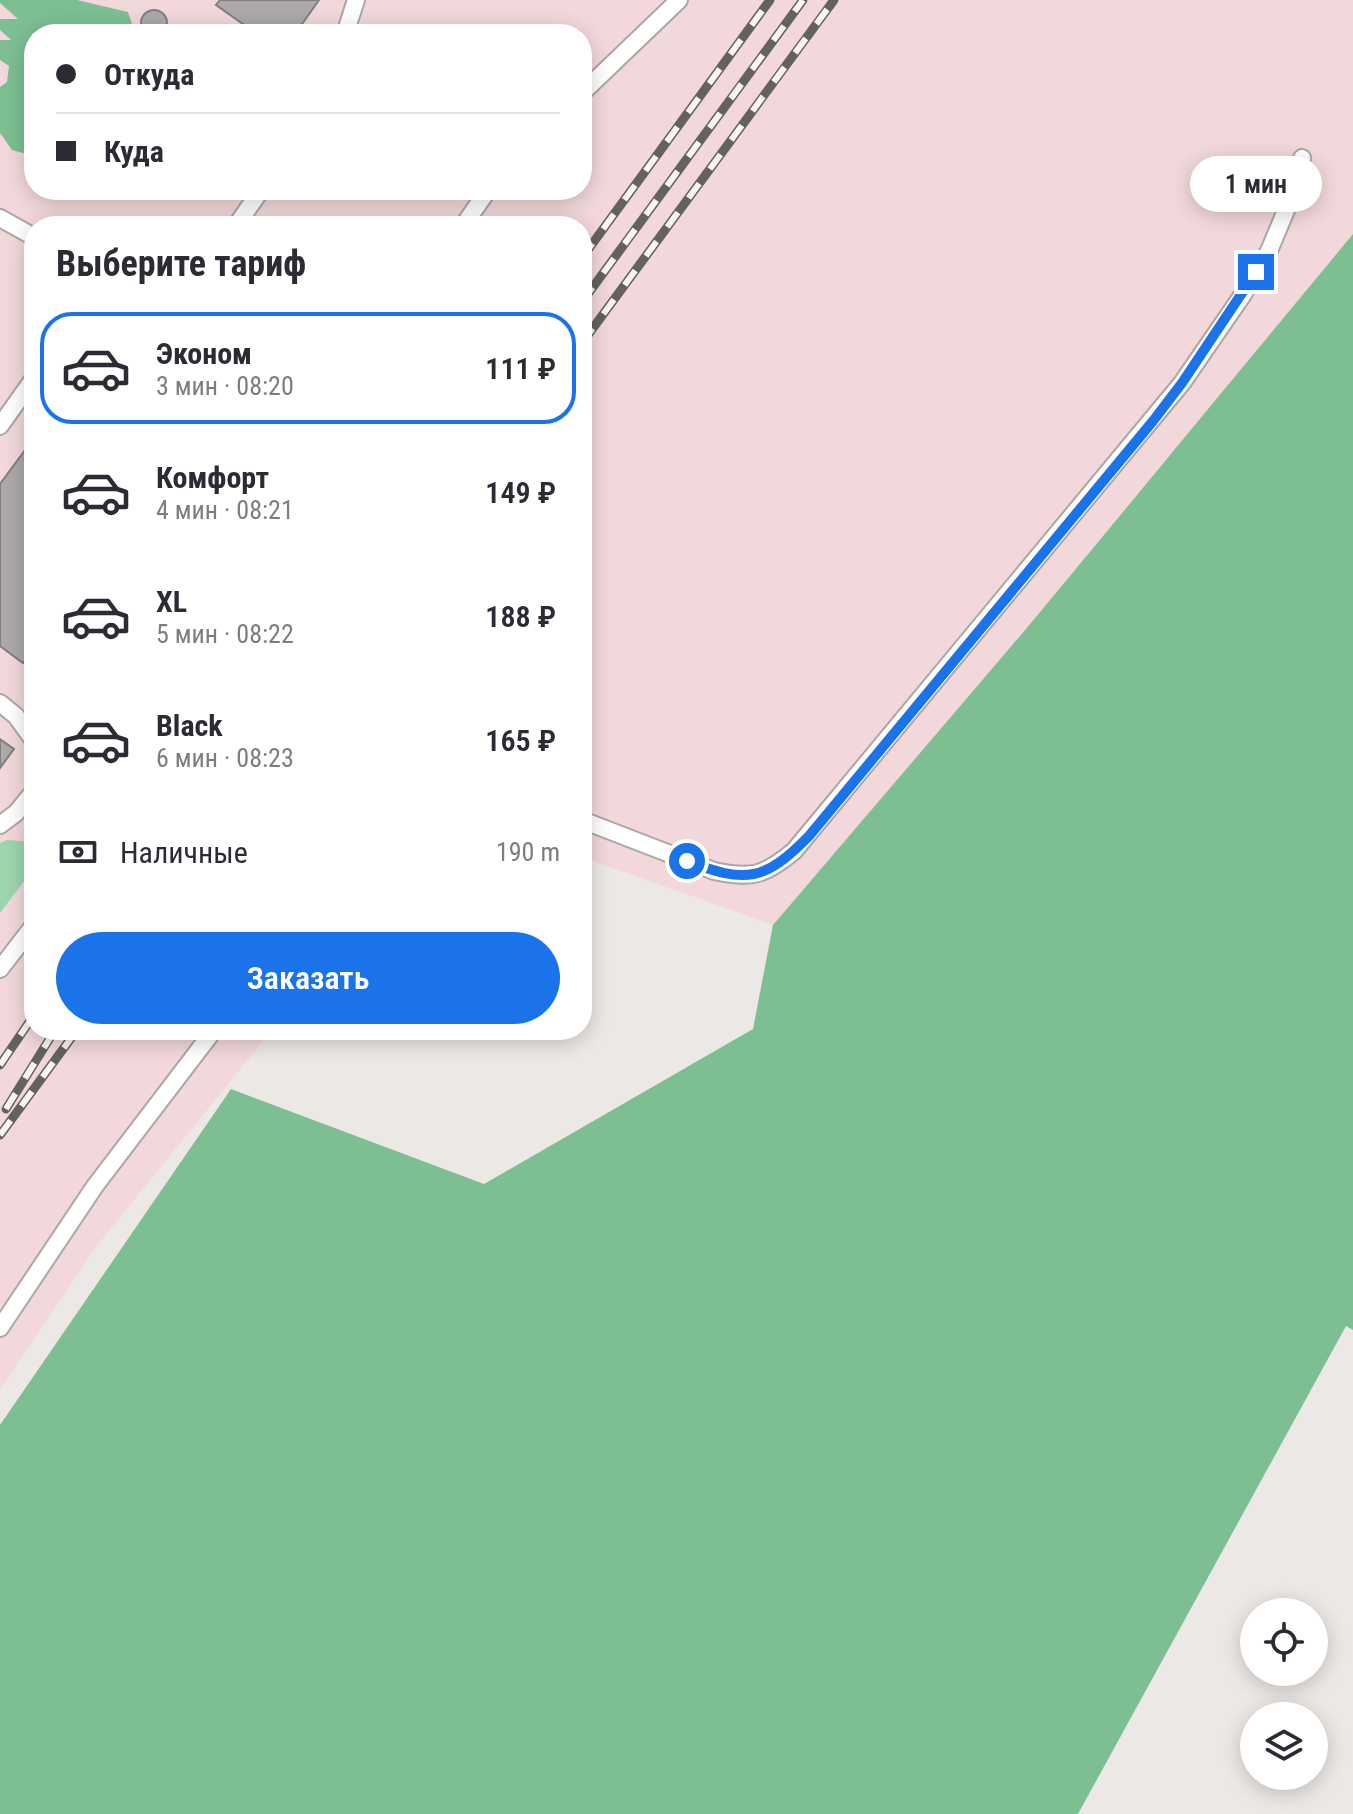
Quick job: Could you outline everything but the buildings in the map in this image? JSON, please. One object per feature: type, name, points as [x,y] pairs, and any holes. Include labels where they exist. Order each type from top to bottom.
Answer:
[{"type":"lane","points":[[348,24],[356,0]]},
{"type":"lane","points":[[592,83],[679,0]]},
{"type":"lane","points":[[592,824],[714,871],[736,876],[757,875],[777,865],[794,851],[1182,383],[1269,251],[1287,208],[1302,158]]},
{"type":"lane","points":[[0,218],[24,231]]},
{"type":"lane","points":[[0,426],[24,392]]},
{"type":"lane","points":[[0,703],[24,727]]},
{"type":"lane","points":[[0,825],[24,806]]},
{"type":"lane","points":[[0,969],[24,938]]},
{"type":"lane","points":[[0,1328],[104,1174],[206,1040]]},
{"type":"shaded area","points":[[0,0],[1353,0],[1353,417],[1169,455],[1026,629],[773,925],[592,861],[592,216],[24,216],[24,1040],[264,1040],[96,1247],[0,1390]]},
{"type":"green space","points":[[0,0],[77,0],[128,12],[132,24],[24,24],[24,153],[12,150],[0,133],[0,87],[7,82],[9,66],[0,60],[0,40],[11,40],[0,30],[0,19],[18,19]]},
{"type":"green space","points":[[1353,234],[1353,1330],[1346,1326],[1078,1814],[0,1814],[0,1425],[231,1089],[484,1184],[753,1029],[773,925],[1026,629]]},
{"type":"green space","points":[[7,840],[24,841],[24,881],[0,913],[0,843]]},
{"type":"railway","points":[[592,244],[770,0]]},
{"type":"railway","points":[[592,288],[803,0]]},
{"type":"railway","points":[[592,329],[834,0]]},
{"type":"railway","points":[[0,1065],[24,1030]]},
{"type":"railway","points":[[6,1109],[49,1040]]},
{"type":"railway","points":[[0,1135],[70,1040]]},
{"type":"route","points":[[687,861],[736,876],[757,875],[777,865],[809,836],[1153,421],[1256,272]]}]
